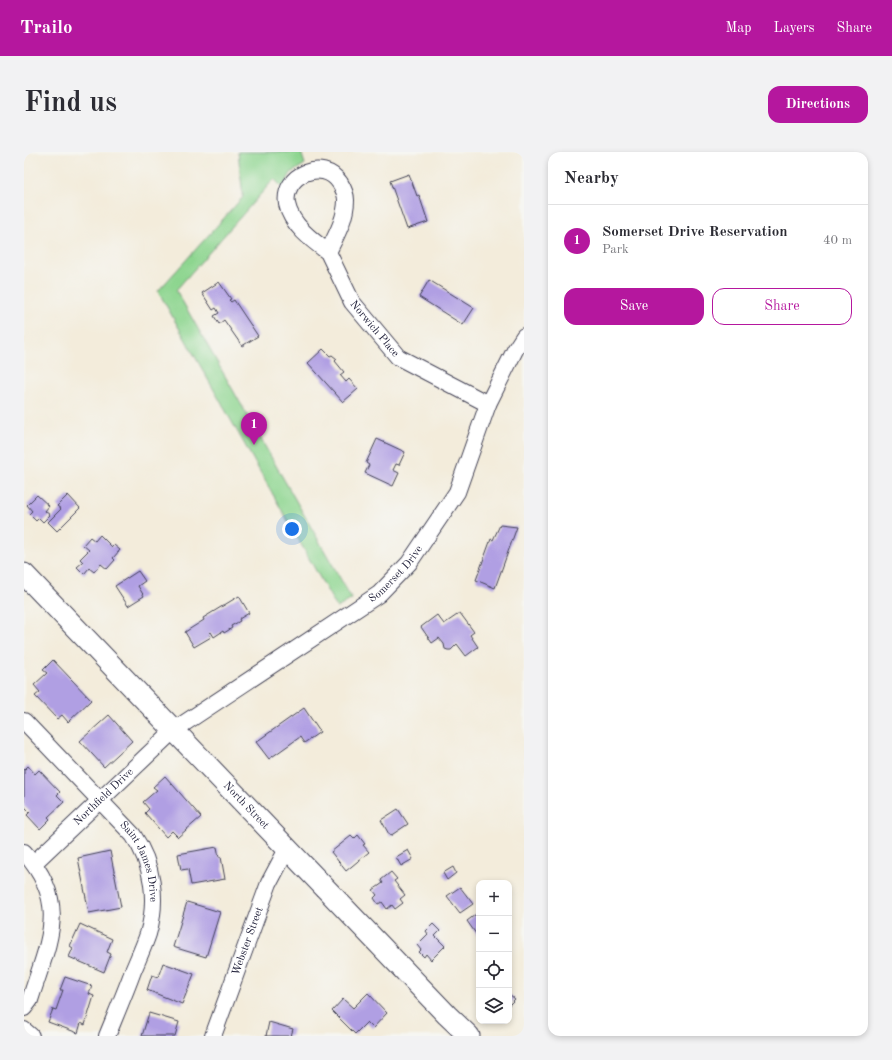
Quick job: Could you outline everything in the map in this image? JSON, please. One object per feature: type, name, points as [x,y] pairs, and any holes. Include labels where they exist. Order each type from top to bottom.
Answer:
[{"type":"main road","name":"North Street","points":[[24,574],[446,1015],[469,1036]]},
{"type":"street","name":"Norwich Place","points":[[328,252],[338,231],[346,199],[344,189],[337,178],[327,172],[315,170],[304,173],[294,180],[288,191],[287,204],[291,216],[300,228],[312,240],[328,252],[352,302],[398,357],[488,404]]},
{"type":"street","name":"Somerset Drive","points":[[174,730],[379,594],[409,563],[457,492],[488,404],[515,350],[524,336]]},
{"type":"street","name":"Saint James Drive","points":[[24,721],[133,835],[141,846],[150,873],[153,910],[148,935],[107,1036]]},
{"type":"street","name":"Northfield Drive","points":[[29,858],[100,801],[174,730]]},
{"type":"street","name":"Webster Street","points":[[213,1036],[269,883],[287,849]]},
{"type":"street","points":[[24,1008],[30,1000],[51,934],[53,916],[51,900],[46,883],[29,858]]},
{"type":"street","points":[[24,1030],[31,1036]]},
{"type":"green space","points":[[238,152],[301,152],[305,164],[291,173],[283,188],[274,179],[176,290],[352,599],[337,608],[158,291],[243,197]]},
{"type":"building","points":[[409,174],[417,196],[419,195],[428,222],[407,229],[390,181]]},
{"type":"building","points":[[429,280],[474,308],[463,325],[419,297]]},
{"type":"building","points":[[219,282],[231,299],[229,300],[231,302],[234,300],[258,336],[242,346],[224,320],[219,324],[214,316],[219,313],[216,308],[213,310],[202,293]]},
{"type":"building","points":[[323,349],[330,356],[332,355],[337,359],[335,361],[344,372],[340,375],[346,382],[349,379],[358,389],[343,402],[308,363]]},
{"type":"building","points":[[377,439],[405,452],[399,465],[396,464],[393,470],[399,473],[393,486],[365,473],[369,465],[366,463]]},
{"type":"building","points":[[37,495],[49,506],[45,511],[50,515],[43,522],[39,518],[36,521],[29,514],[32,511],[27,505]]},
{"type":"building","points":[[68,495],[80,508],[57,531],[48,522],[61,509],[57,506]]},
{"type":"building","points":[[500,525],[517,527],[495,588],[476,580],[491,539],[493,540]]},
{"type":"building","points":[[100,535],[112,547],[114,545],[120,550],[113,558],[115,560],[107,569],[101,564],[94,572],[89,568],[84,574],[77,567],[83,562],[80,559],[89,550],[83,545],[90,537],[95,541]]},
{"type":"building","points":[[138,571],[145,581],[138,586],[144,596],[128,606],[115,586]]},
{"type":"building","points":[[239,596],[249,613],[239,619],[240,621],[231,626],[232,628],[224,633],[223,631],[214,637],[211,632],[209,634],[211,637],[194,647],[185,632],[204,620],[203,618]]},
{"type":"building","points":[[460,613],[474,632],[470,635],[478,647],[466,656],[457,644],[451,650],[448,650],[445,649],[444,644],[439,638],[432,643],[421,627],[437,615],[444,624]]},
{"type":"building","points":[[53,660],[91,700],[68,722],[62,715],[57,719],[35,696],[40,692],[34,685],[47,673],[43,670]]},
{"type":"building","points":[[304,708],[320,732],[304,743],[300,737],[269,759],[256,742]]},
{"type":"building","points":[[109,715],[132,741],[104,767],[80,741]]},
{"type":"building","points":[[28,766],[35,774],[39,770],[60,792],[57,795],[64,802],[48,817],[50,819],[40,829],[27,815],[30,812],[24,806],[24,770]]},
{"type":"building","points":[[165,776],[201,817],[178,837],[172,831],[166,837],[145,813],[149,809],[143,802],[157,790],[153,787]]},
{"type":"building","points":[[398,809],[408,824],[390,836],[381,820]]},
{"type":"building","points":[[358,835],[365,844],[363,845],[369,852],[346,871],[331,852],[351,836],[354,839]]},
{"type":"building","points":[[217,847],[219,857],[221,857],[225,879],[191,885],[188,869],[181,870],[178,854]]},
{"type":"building","points":[[408,850],[413,859],[401,866],[396,857]]},
{"type":"building","points":[[110,851],[121,907],[89,913],[78,858]]},
{"type":"building","points":[[453,867],[456,873],[447,880],[443,873]]},
{"type":"building","points":[[391,872],[397,879],[394,881],[405,895],[400,899],[403,903],[395,909],[392,905],[387,909],[382,902],[378,904],[374,898],[377,895],[373,890],[383,883],[381,880]]},
{"type":"building","points":[[460,887],[473,904],[460,913],[447,896]]},
{"type":"building","points":[[187,902],[220,912],[206,957],[173,947]]},
{"type":"building","points":[[476,914],[476,934],[467,921]]},
{"type":"building","points":[[80,924],[112,939],[107,952],[111,954],[104,972],[69,957],[73,948],[70,946]]},
{"type":"building","points":[[433,924],[440,931],[435,936],[445,946],[431,960],[426,954],[424,957],[419,952],[421,950],[417,945],[428,934],[426,931]]},
{"type":"building","points":[[163,963],[194,974],[182,1004],[147,990],[152,975],[158,977]]},
{"type":"building","points":[[65,977],[92,986],[89,994],[94,996],[85,1025],[81,1023],[78,1033],[48,1022],[53,1009],[56,1010],[63,990],[60,990]]},
{"type":"building","points":[[368,993],[387,1013],[373,1028],[367,1022],[355,1034],[332,1011],[343,999],[353,1008]]},
{"type":"building","points":[[149,1013],[179,1022],[175,1036],[142,1036]]},
{"type":"building","points":[[269,1022],[293,1029],[291,1036],[266,1036]]},
{"type":"place","name":"Somerset Drive Reservation","points":[[254,445]]}]
